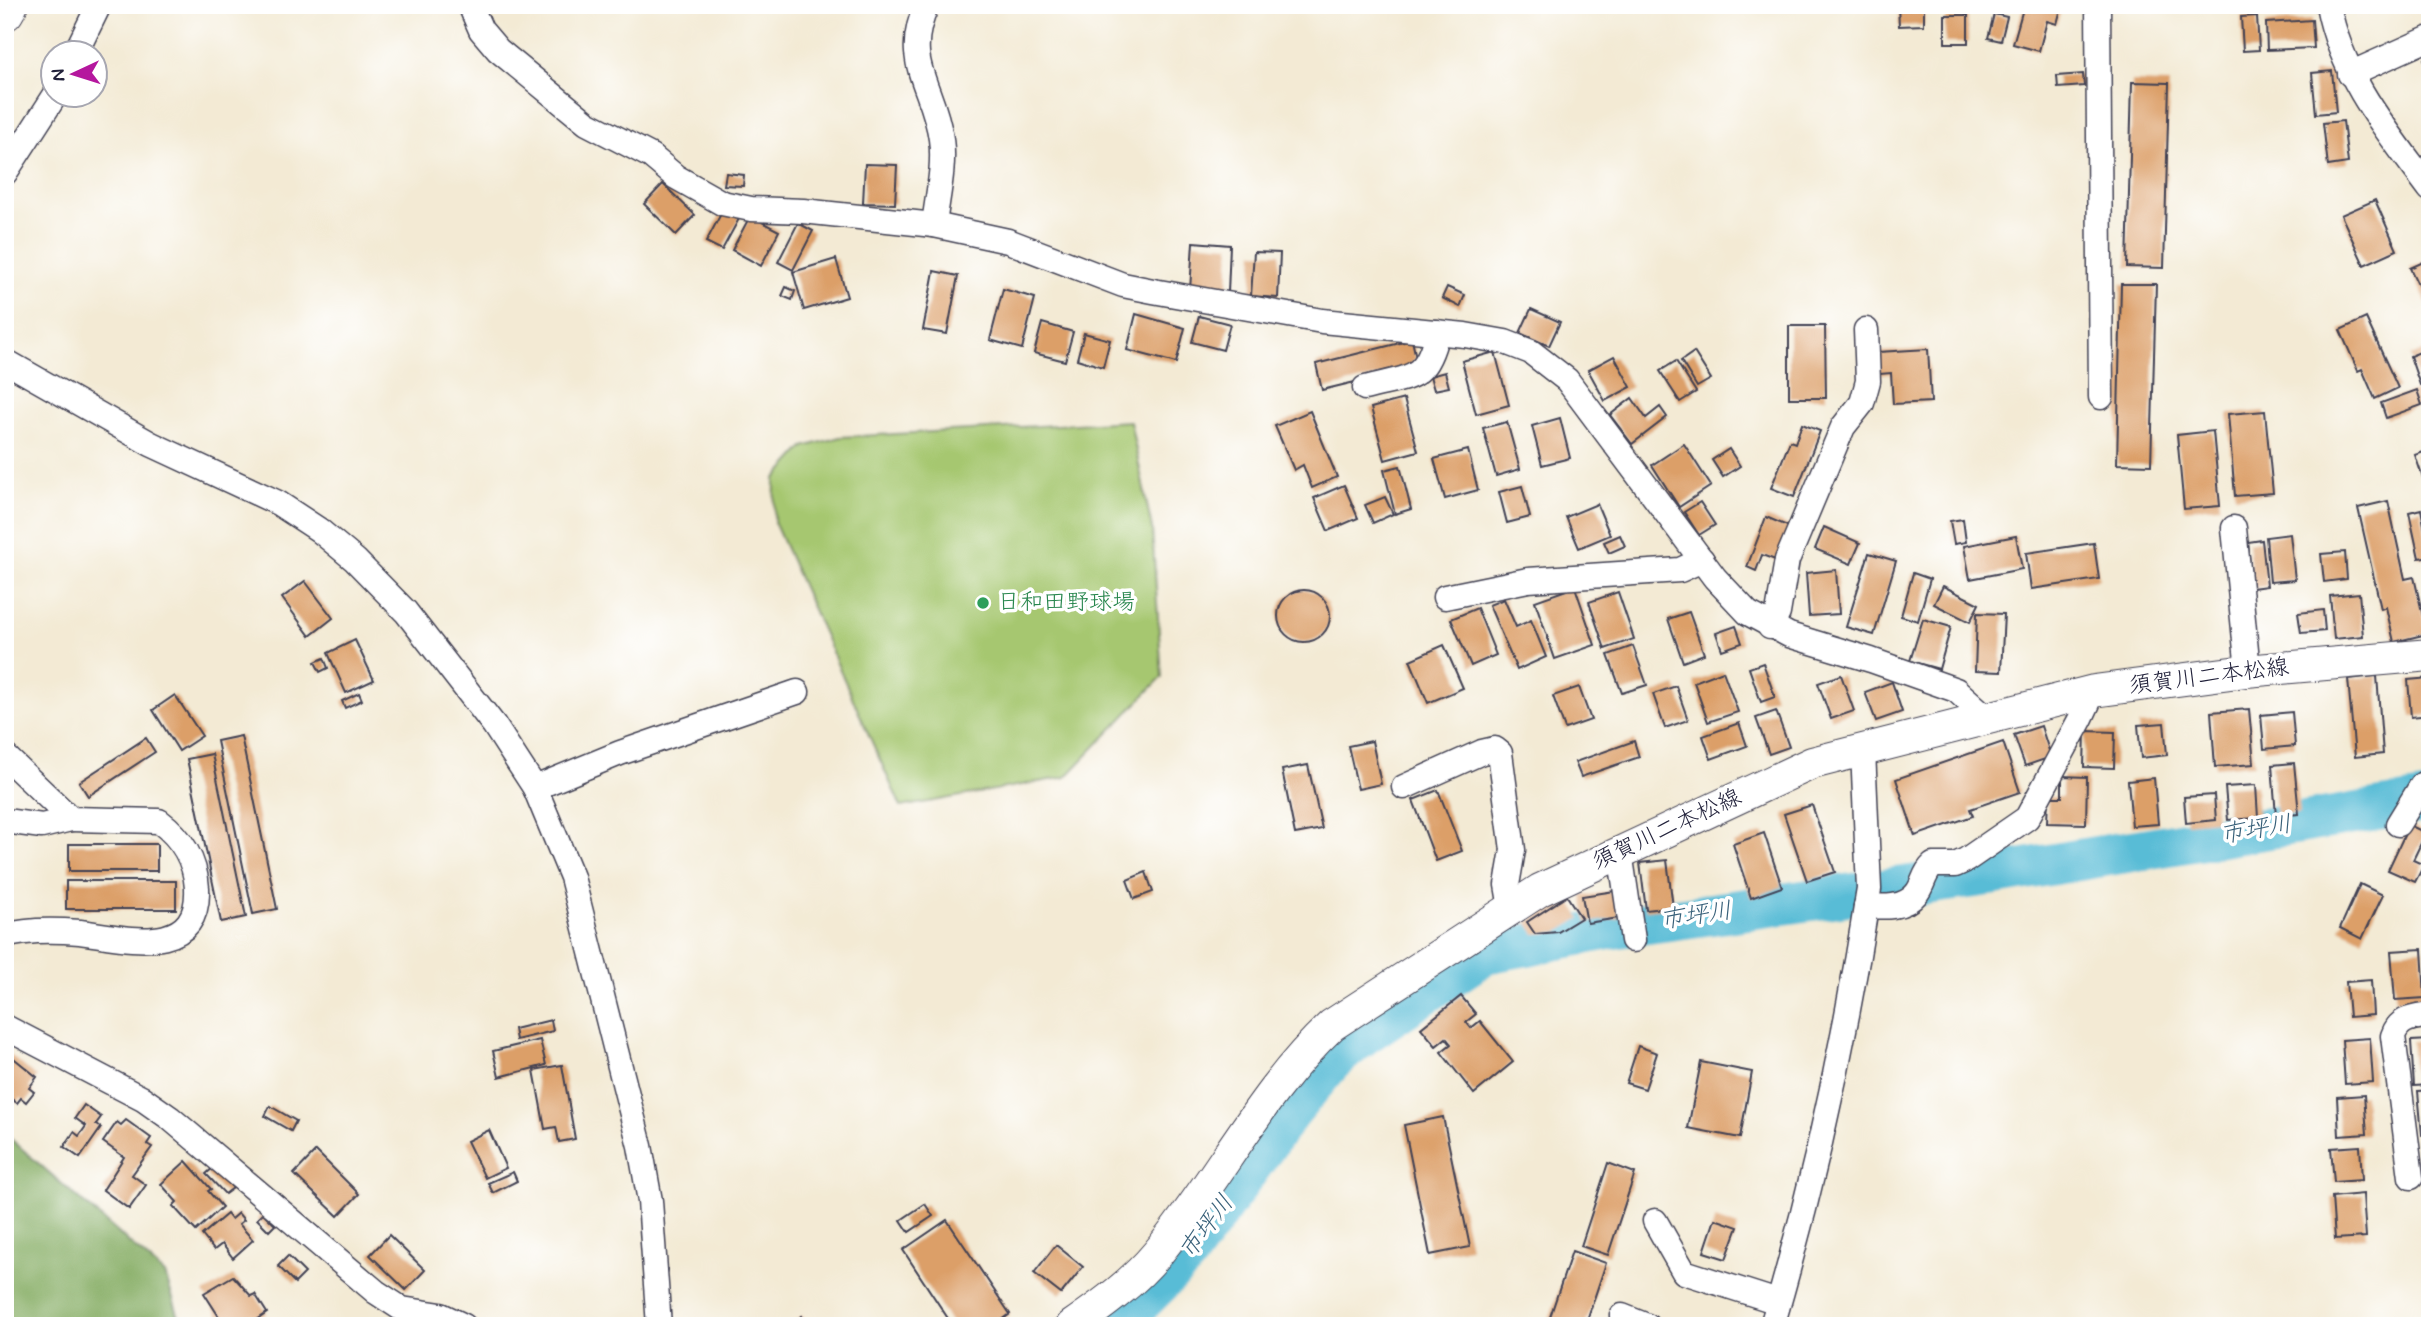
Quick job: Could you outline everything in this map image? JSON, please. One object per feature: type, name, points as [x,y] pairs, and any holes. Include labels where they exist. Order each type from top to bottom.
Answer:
[{"type":"highway","points":[[5,12],[9,5]]},
{"type":"main road","name":"須賀川二本松線","points":[[1072,1326],[1114,1296],[1156,1256],[1271,1097],[1324,1033],[1354,1009],[1540,890],[1812,762],[2087,692],[2248,671],[2430,655]]},
{"type":"street","points":[[83,38],[99,5]]},
{"type":"street","points":[[470,5],[481,30],[498,50],[587,124],[651,156],[677,177],[722,203],[751,209],[803,211],[934,225],[1008,241],[1133,287],[1322,321],[1437,332],[1505,342],[1531,352],[1555,369],[1620,449],[1734,600],[1770,626],[1812,643],[1956,690],[1986,717]]},
{"type":"street","points":[[927,5],[920,20],[915,47],[920,70],[936,112],[942,145],[934,225]]},
{"type":"street","points":[[2098,5],[2101,397]]},
{"type":"street","points":[[2328,5],[2334,34],[2350,74],[2430,189]]},
{"type":"street","points":[[2350,74],[2430,38]]},
{"type":"street","points":[[5,173],[47,108]]},
{"type":"street","points":[[1770,626],[1778,613],[1787,560],[1843,427],[1862,403],[1867,381],[1866,330]]},
{"type":"street","points":[[1365,388],[1418,373],[1431,358],[1437,332]]},
{"type":"street","points":[[5,361],[151,444],[278,503],[319,530],[355,560],[424,633],[494,725],[535,788],[572,877],[622,1066],[650,1201],[659,1326]]},
{"type":"street","points":[[2234,528],[2248,671]]},
{"type":"street","points":[[1445,597],[1528,580],[1680,570],[1702,560]]},
{"type":"street","points":[[535,788],[620,753],[797,692]]},
{"type":"street","points":[[1866,906],[1892,907],[1908,900],[1917,892],[1923,875],[1934,865],[1955,865],[1966,860],[2027,818],[2081,718],[2088,703],[2087,692]]},
{"type":"street","points":[[1404,787],[1482,752],[1496,749],[1500,753],[1513,850],[1507,885],[1511,908]]},
{"type":"street","points":[[1655,1221],[1684,1272],[1775,1314],[1792,1255],[1850,1003],[1869,889],[1863,750]]},
{"type":"street","points":[[5,756],[71,819]]},
{"type":"street","points":[[2398,824],[2422,785],[2430,780]]},
{"type":"street","points":[[5,821],[42,826],[71,819],[159,821],[169,828],[189,852],[197,896],[190,918],[169,937],[157,941],[143,942],[77,932],[17,932],[5,936]]},
{"type":"street","points":[[1620,852],[1633,940]]},
{"type":"street","points":[[2411,1177],[2393,1037],[2397,1024],[2406,1019],[2430,1015]]},
{"type":"street","points":[[5,1027],[143,1099],[170,1118],[376,1292],[402,1309],[441,1315],[464,1326]]},
{"type":"street","points":[[1622,1316],[1647,1326]]},
{"type":"green space","name":"日和田野球場","points":[[1130,421],[1152,529],[1162,677],[1066,777],[901,807],[774,522],[775,479],[804,447],[840,437]]},
{"type":"green space","points":[[5,1134],[165,1274],[182,1326],[5,1326]]},
{"type":"building","points":[[1898,5],[1924,5],[1924,25],[1899,26]]},
{"type":"building","points":[[2024,5],[2062,5],[2057,24],[2047,21],[2039,51],[2013,44]]},
{"type":"building","points":[[1994,14],[2007,17],[2001,41],[1988,38]]},
{"type":"building","points":[[1945,15],[1968,15],[1968,43],[1945,43]]},
{"type":"building","points":[[2257,16],[2259,50],[2243,51],[2241,17]]},
{"type":"building","points":[[2312,20],[2314,48],[2267,50],[2266,23]]},
{"type":"building","points":[[2430,56],[2430,73],[2424,59]]},
{"type":"building","points":[[2332,71],[2336,112],[2316,114],[2312,73]]},
{"type":"building","points":[[2083,74],[2084,86],[2058,88],[2057,76]]},
{"type":"building","points":[[2132,82],[2169,83],[2164,268],[2127,267]]},
{"type":"building","points":[[2343,121],[2348,163],[2328,166],[2323,123]]},
{"type":"building","points":[[865,164],[897,165],[895,204],[863,203]]},
{"type":"building","points":[[726,173],[744,175],[743,186],[724,185]]},
{"type":"building","points":[[663,184],[695,215],[676,235],[644,204]]},
{"type":"building","points":[[2375,200],[2397,250],[2364,265],[2341,215]]},
{"type":"building","points":[[724,208],[740,217],[722,250],[706,242]]},
{"type":"building","points":[[750,216],[779,231],[761,266],[732,250]]},
{"type":"building","points":[[798,223],[813,231],[793,270],[778,262]]},
{"type":"building","points":[[1193,242],[1230,245],[1228,293],[1190,291]]},
{"type":"building","points":[[1254,252],[1280,253],[1278,298],[1251,296]]},
{"type":"building","points":[[836,259],[847,297],[804,310],[793,272]]},
{"type":"building","points":[[2430,259],[2430,310],[2410,268]]},
{"type":"building","points":[[934,271],[958,276],[947,334],[923,330]]},
{"type":"building","points":[[2121,284],[2156,284],[2151,465],[2117,464]]},
{"type":"building","points":[[786,287],[795,291],[792,300],[782,296]]},
{"type":"building","points":[[1447,287],[1465,295],[1460,307],[1442,298]]},
{"type":"building","points":[[1003,289],[1035,298],[1022,349],[990,340]]},
{"type":"building","points":[[1531,309],[1560,322],[1549,346],[1520,333]]},
{"type":"building","points":[[1136,314],[1185,328],[1176,363],[1127,350]]},
{"type":"building","points":[[1199,316],[1230,324],[1223,350],[1192,342]]},
{"type":"building","points":[[2366,318],[2398,388],[2375,399],[2362,369],[2358,371],[2340,330]]},
{"type":"building","points":[[1042,323],[1073,332],[1065,361],[1034,353]]},
{"type":"building","points":[[1789,326],[1825,326],[1826,398],[1789,398]]},
{"type":"building","points":[[1084,333],[1110,340],[1103,367],[1077,359]]},
{"type":"building","points":[[1412,340],[1416,358],[1408,369],[1322,390],[1316,364]]},
{"type":"building","points":[[2430,348],[2430,381],[2420,385],[2410,356]]},
{"type":"building","points":[[1928,349],[1931,402],[1893,404],[1891,373],[1880,374],[1878,352]]},
{"type":"building","points":[[1495,352],[1509,405],[1476,414],[1462,361]]},
{"type":"building","points":[[1694,352],[1711,379],[1697,387],[1681,361]]},
{"type":"building","points":[[1614,356],[1631,387],[1605,401],[1588,370]]},
{"type":"building","points":[[1676,361],[1696,392],[1680,402],[1660,371]]},
{"type":"building","points":[[1445,372],[1449,387],[1434,390],[1430,376]]},
{"type":"building","points":[[2417,390],[2422,405],[2386,418],[2381,403]]},
{"type":"building","points":[[1632,398],[1646,418],[1660,407],[1667,417],[1632,444],[1610,415]]},
{"type":"building","points":[[1404,399],[1418,451],[1385,460],[1371,408]]},
{"type":"building","points":[[1310,411],[1337,477],[1312,488],[1303,465],[1294,470],[1275,426]]},
{"type":"building","points":[[2265,411],[2273,493],[2235,496],[2228,414]]},
{"type":"building","points":[[1560,418],[1570,458],[1542,465],[1532,426]]},
{"type":"building","points":[[1507,422],[1520,469],[1496,476],[1483,428]]},
{"type":"building","points":[[1802,424],[1820,431],[1794,497],[1771,488],[1790,441],[1795,443]]},
{"type":"building","points":[[2213,431],[2220,506],[2184,509],[2177,435]]},
{"type":"building","points":[[1684,444],[1711,486],[1679,507],[1652,465]]},
{"type":"building","points":[[1729,449],[1740,466],[1723,477],[1712,460]]},
{"type":"building","points":[[1468,450],[1478,490],[1445,499],[1434,459]]},
{"type":"building","points":[[2430,450],[2430,496],[2429,496],[2415,455]]},
{"type":"building","points":[[1400,466],[1411,509],[1395,514],[1384,470]]},
{"type":"building","points":[[1344,485],[1358,518],[1328,531],[1314,498]]},
{"type":"building","points":[[1522,486],[1530,517],[1507,523],[1499,492]]},
{"type":"building","points":[[1385,497],[1393,514],[1373,523],[1365,505]]},
{"type":"building","points":[[2388,501],[2405,579],[2414,577],[2427,634],[2394,642],[2386,607],[2381,609],[2358,508]]},
{"type":"building","points":[[1700,502],[1715,525],[1699,535],[1684,512]]},
{"type":"building","points":[[1597,504],[1610,535],[1579,548],[1566,517]]},
{"type":"building","points":[[2421,509],[2430,556],[2419,558],[2409,512]]},
{"type":"building","points":[[1766,517],[1792,528],[1778,561],[1762,555],[1756,571],[1747,567]]},
{"type":"building","points":[[1963,519],[1966,542],[1954,544],[1950,521]]},
{"type":"building","points":[[1824,527],[1860,543],[1851,564],[1815,549]]},
{"type":"building","points":[[2290,534],[2295,580],[2270,582],[2266,537]]},
{"type":"building","points":[[1620,535],[1625,546],[1609,553],[1604,542]]},
{"type":"building","points":[[2016,536],[2022,569],[1970,579],[1964,546]]},
{"type":"building","points":[[2262,540],[2267,586],[2252,588],[2248,542]]},
{"type":"building","points":[[2094,543],[2099,579],[2031,589],[2026,553]]},
{"type":"building","points":[[2345,552],[2347,579],[2324,582],[2321,554]]},
{"type":"building","points":[[1869,553],[1896,561],[1874,635],[1846,627]]},
{"type":"building","points":[[1836,570],[1839,614],[1809,616],[1806,573]]},
{"type":"building","points":[[1913,573],[1930,579],[1918,621],[1901,616]]},
{"type":"building","points":[[305,581],[333,618],[310,636],[282,598]]},
{"type":"building","points":[[1943,586],[1979,604],[1970,622],[1934,604]]},
{"type":"building","points":[[1575,587],[1595,645],[1555,659],[1535,601]]},
{"type":"building","points":[[1304,590],[1323,597],[1330,616],[1323,635],[1304,642],[1285,635],[1278,616],[1285,597]]},
{"type":"building","points":[[1618,592],[1634,639],[1605,649],[1589,602]]},
{"type":"building","points":[[2359,593],[2363,636],[2334,639],[2330,596]]},
{"type":"building","points":[[1504,599],[1516,627],[1531,620],[1546,657],[1517,670],[1489,605]]},
{"type":"building","points":[[1477,608],[1496,655],[1471,666],[1451,619]]},
{"type":"building","points":[[2323,610],[2325,631],[2301,633],[2298,613]]},
{"type":"building","points":[[1689,612],[1704,654],[1683,662],[1668,619]]},
{"type":"building","points":[[1977,613],[2004,614],[2001,672],[1975,671]]},
{"type":"building","points":[[1923,619],[1951,627],[1939,669],[1910,661]]},
{"type":"building","points":[[1736,626],[1742,643],[1722,650],[1716,633]]},
{"type":"building","points":[[355,640],[374,680],[346,693],[328,653]]},
{"type":"building","points":[[1444,645],[1463,688],[1428,703],[1410,660]]},
{"type":"building","points":[[1633,646],[1647,685],[1622,693],[1608,655]]},
{"type":"building","points":[[324,658],[328,668],[320,672],[315,662]]},
{"type":"building","points":[[1763,663],[1775,697],[1761,702],[1749,668]]},
{"type":"building","points":[[1723,671],[1738,712],[1708,722],[1694,682]]},
{"type":"building","points":[[1841,675],[1854,711],[1831,719],[1818,683]]},
{"type":"building","points":[[2377,676],[2383,754],[2355,757],[2348,679]]},
{"type":"building","points":[[2430,678],[2430,715],[2411,717],[2408,680]]},
{"type":"building","points":[[1892,682],[1902,712],[1876,721],[1865,692]]},
{"type":"building","points":[[1676,686],[1688,720],[1665,728],[1653,694]]},
{"type":"building","points":[[1579,687],[1591,720],[1565,729],[1553,696]]},
{"type":"building","points":[[359,693],[362,700],[345,708],[342,701]]},
{"type":"building","points":[[175,695],[202,736],[179,751],[153,710]]},
{"type":"building","points":[[2249,709],[2254,764],[2215,767],[2211,712]]},
{"type":"building","points":[[1776,711],[1789,747],[1769,754],[1756,718]]},
{"type":"building","points":[[2292,712],[2295,746],[2264,749],[2261,715]]},
{"type":"building","points":[[1739,723],[1747,746],[1711,759],[1703,736]]},
{"type":"building","points":[[2164,723],[2167,755],[2141,758],[2138,725]]},
{"type":"building","points":[[2041,726],[2051,757],[2025,766],[2014,735]]},
{"type":"building","points":[[2085,731],[2115,732],[2114,768],[2084,767]]},
{"type":"building","points":[[241,736],[277,909],[253,914],[217,741]]},
{"type":"building","points":[[146,738],[155,752],[88,796],[79,782]]},
{"type":"building","points":[[1372,741],[1381,784],[1358,789],[1348,746]]},
{"type":"building","points":[[1634,741],[1639,757],[1581,777],[1575,762]]},
{"type":"building","points":[[2003,742],[2020,792],[1970,809],[1973,816],[1915,836],[1896,779]]},
{"type":"building","points":[[212,754],[246,917],[221,922],[187,759]]},
{"type":"building","points":[[2294,763],[2299,814],[2276,816],[2272,765]]},
{"type":"building","points":[[1308,765],[1322,829],[1295,834],[1282,770]]},
{"type":"building","points":[[2062,776],[2087,777],[2086,824],[2047,823],[2048,797],[2062,797]]},
{"type":"building","points":[[2154,778],[2158,824],[2132,826],[2128,781]]},
{"type":"building","points":[[2256,785],[2258,818],[2228,820],[2225,787]]},
{"type":"building","points":[[1438,790],[1462,851],[1436,861],[1413,800]]},
{"type":"building","points":[[2214,795],[2216,820],[2186,823],[2184,797]]},
{"type":"building","points":[[1812,805],[1835,872],[1807,881],[1784,814]]},
{"type":"building","points":[[2409,825],[2426,833],[2413,860],[2424,865],[2415,882],[2388,870]]},
{"type":"building","points":[[1764,833],[1782,887],[1751,898],[1733,844]]},
{"type":"building","points":[[69,844],[157,844],[157,871],[69,871]]},
{"type":"building","points":[[1667,860],[1673,907],[1646,910],[1640,863]]},
{"type":"building","points":[[1146,872],[1153,892],[1134,899],[1127,880]]},
{"type":"building","points":[[66,881],[176,881],[176,909],[66,909]]},
{"type":"building","points":[[2360,884],[2383,895],[2362,939],[2340,928]]},
{"type":"building","points":[[1615,891],[1619,918],[1587,923],[1582,896]]},
{"type":"building","points":[[1567,896],[1581,918],[1558,932],[1535,934],[1527,922]]},
{"type":"building","points":[[2422,949],[2425,998],[2395,1000],[2391,951]]},
{"type":"building","points":[[2371,980],[2373,1015],[2349,1017],[2346,982]]},
{"type":"building","points":[[1461,996],[1476,1014],[1466,1022],[1471,1028],[1480,1021],[1513,1062],[1474,1094],[1441,1052],[1451,1044],[1446,1038],[1436,1046],[1421,1028]]},
{"type":"building","points":[[551,1020],[553,1031],[516,1040],[514,1029]]},
{"type":"building","points":[[2370,1038],[2373,1082],[2345,1084],[2342,1040]]},
{"type":"building","points":[[540,1040],[546,1065],[499,1077],[493,1051]]},
{"type":"building","points":[[2430,1040],[2430,1085],[2414,1086],[2411,1041]]},
{"type":"building","points":[[1638,1046],[1657,1053],[1645,1089],[1626,1083]]},
{"type":"building","points":[[5,1051],[37,1077],[29,1088],[34,1092],[26,1102],[21,1098],[17,1103],[5,1094]]},
{"type":"building","points":[[1701,1062],[1752,1072],[1740,1138],[1688,1128]]},
{"type":"building","points":[[562,1065],[575,1139],[559,1142],[556,1127],[545,1129],[534,1070]]},
{"type":"building","points":[[2430,1090],[2430,1134],[2422,1135],[2418,1091]]},
{"type":"building","points":[[2364,1095],[2367,1134],[2339,1136],[2337,1097]]},
{"type":"building","points":[[84,1105],[101,1117],[96,1124],[101,1128],[80,1158],[64,1147],[74,1132],[79,1136],[86,1126],[75,1118]]},
{"type":"building","points":[[270,1106],[296,1121],[291,1131],[265,1116]]},
{"type":"building","points":[[1443,1117],[1470,1247],[1430,1255],[1404,1125]]},
{"type":"building","points":[[126,1120],[151,1138],[147,1144],[152,1147],[132,1175],[146,1185],[129,1209],[103,1190],[124,1157],[103,1142],[117,1122],[121,1125]]},
{"type":"building","points":[[489,1130],[506,1168],[485,1178],[467,1141]]},
{"type":"building","points":[[2430,1138],[2430,1174],[2427,1174],[2425,1139]]},
{"type":"building","points":[[2360,1146],[2362,1180],[2334,1182],[2331,1148]]},
{"type":"building","points":[[316,1151],[359,1194],[338,1216],[294,1174]]},
{"type":"building","points":[[186,1161],[211,1189],[208,1191],[222,1207],[196,1231],[173,1206],[177,1202],[161,1184]]},
{"type":"building","points":[[1608,1163],[1635,1173],[1608,1255],[1581,1246]]},
{"type":"building","points":[[214,1167],[233,1188],[225,1194],[206,1174]]},
{"type":"building","points":[[513,1172],[517,1181],[493,1193],[488,1183]]},
{"type":"building","points":[[2363,1194],[2366,1237],[2335,1239],[2332,1197]]},
{"type":"building","points":[[925,1204],[933,1216],[909,1232],[901,1220]]},
{"type":"building","points":[[238,1213],[244,1220],[239,1224],[253,1240],[233,1258],[222,1244],[214,1250],[202,1235],[227,1214],[231,1219]]},
{"type":"building","points":[[263,1213],[275,1225],[269,1231],[257,1219]]},
{"type":"building","points":[[1715,1219],[1738,1227],[1726,1259],[1704,1252]]},
{"type":"building","points":[[947,1220],[1010,1314],[994,1326],[953,1326],[903,1250]]},
{"type":"building","points":[[389,1235],[425,1270],[406,1290],[370,1255]]},
{"type":"building","points":[[1056,1245],[1083,1267],[1061,1294],[1034,1273]]},
{"type":"building","points":[[1572,1251],[1606,1263],[1585,1326],[1547,1326]]},
{"type":"building","points":[[288,1256],[305,1273],[295,1283],[278,1266]]},
{"type":"building","points":[[233,1276],[251,1296],[255,1294],[267,1313],[248,1326],[225,1326],[204,1293]]},
{"type":"building","points":[[802,1316],[808,1326],[788,1326]]},
{"type":"waterway","name":"市坪川","points":[[1117,1326],[1185,1258],[1288,1114],[1331,1062],[1363,1035],[1486,953],[1619,927],[1989,875],[2430,801]]},
{"type":"place","name":"日和田野球場","points":[[983,603]]}]
